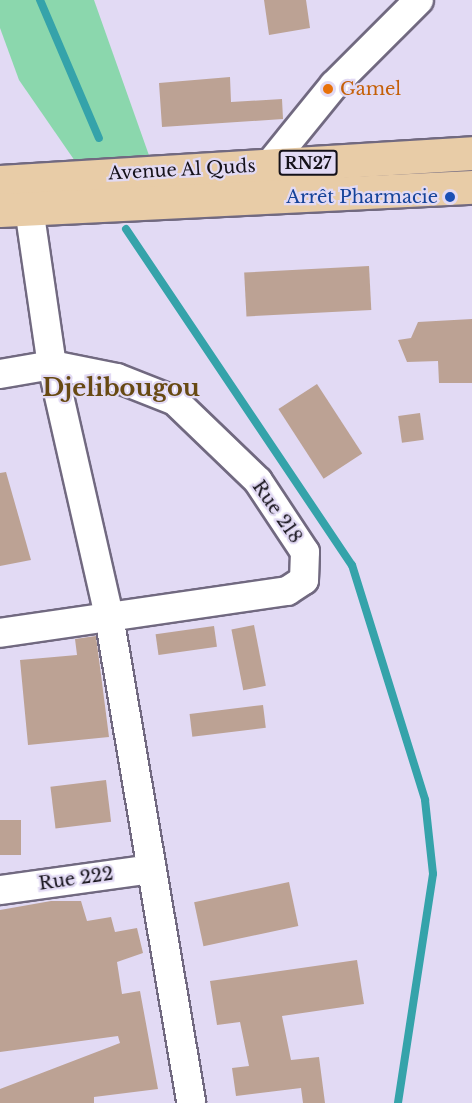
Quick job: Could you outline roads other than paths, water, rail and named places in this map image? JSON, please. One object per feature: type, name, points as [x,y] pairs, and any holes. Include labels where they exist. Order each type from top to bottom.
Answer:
[{"type":"main road","name":"Avenue Al Quds","points":[[147,186],[268,165],[472,153]]},
{"type":"main road","name":"Avenue Al Quds","points":[[0,182],[80,191],[147,186],[472,187]]},
{"type":"main road","name":"Avenue Al Quds","points":[[15,209],[80,191]]},
{"type":"street","points":[[268,165],[334,85],[419,0]]},
{"type":"street","points":[[15,209],[109,616],[191,1103]]},
{"type":"street","points":[[0,374],[52,365]]},
{"type":"street","name":"Rue 218","points":[[0,633],[287,591],[304,580],[305,552],[258,482],[175,401],[117,378],[52,365]]},
{"type":"street","name":"Rue 222","points":[[0,890],[152,869]]},
{"type":"waterway","points":[[40,0],[99,138]]},
{"type":"waterway","points":[[126,229],[352,565],[425,800],[433,874],[398,1103]]},
{"type":"place","name":"Gamel","points":[[328,89]]},
{"type":"place","name":"Arrêt Pharmacie","points":[[450,197]]},
{"type":"district","name":"Djelibougou","points":[[121,388]]}]
